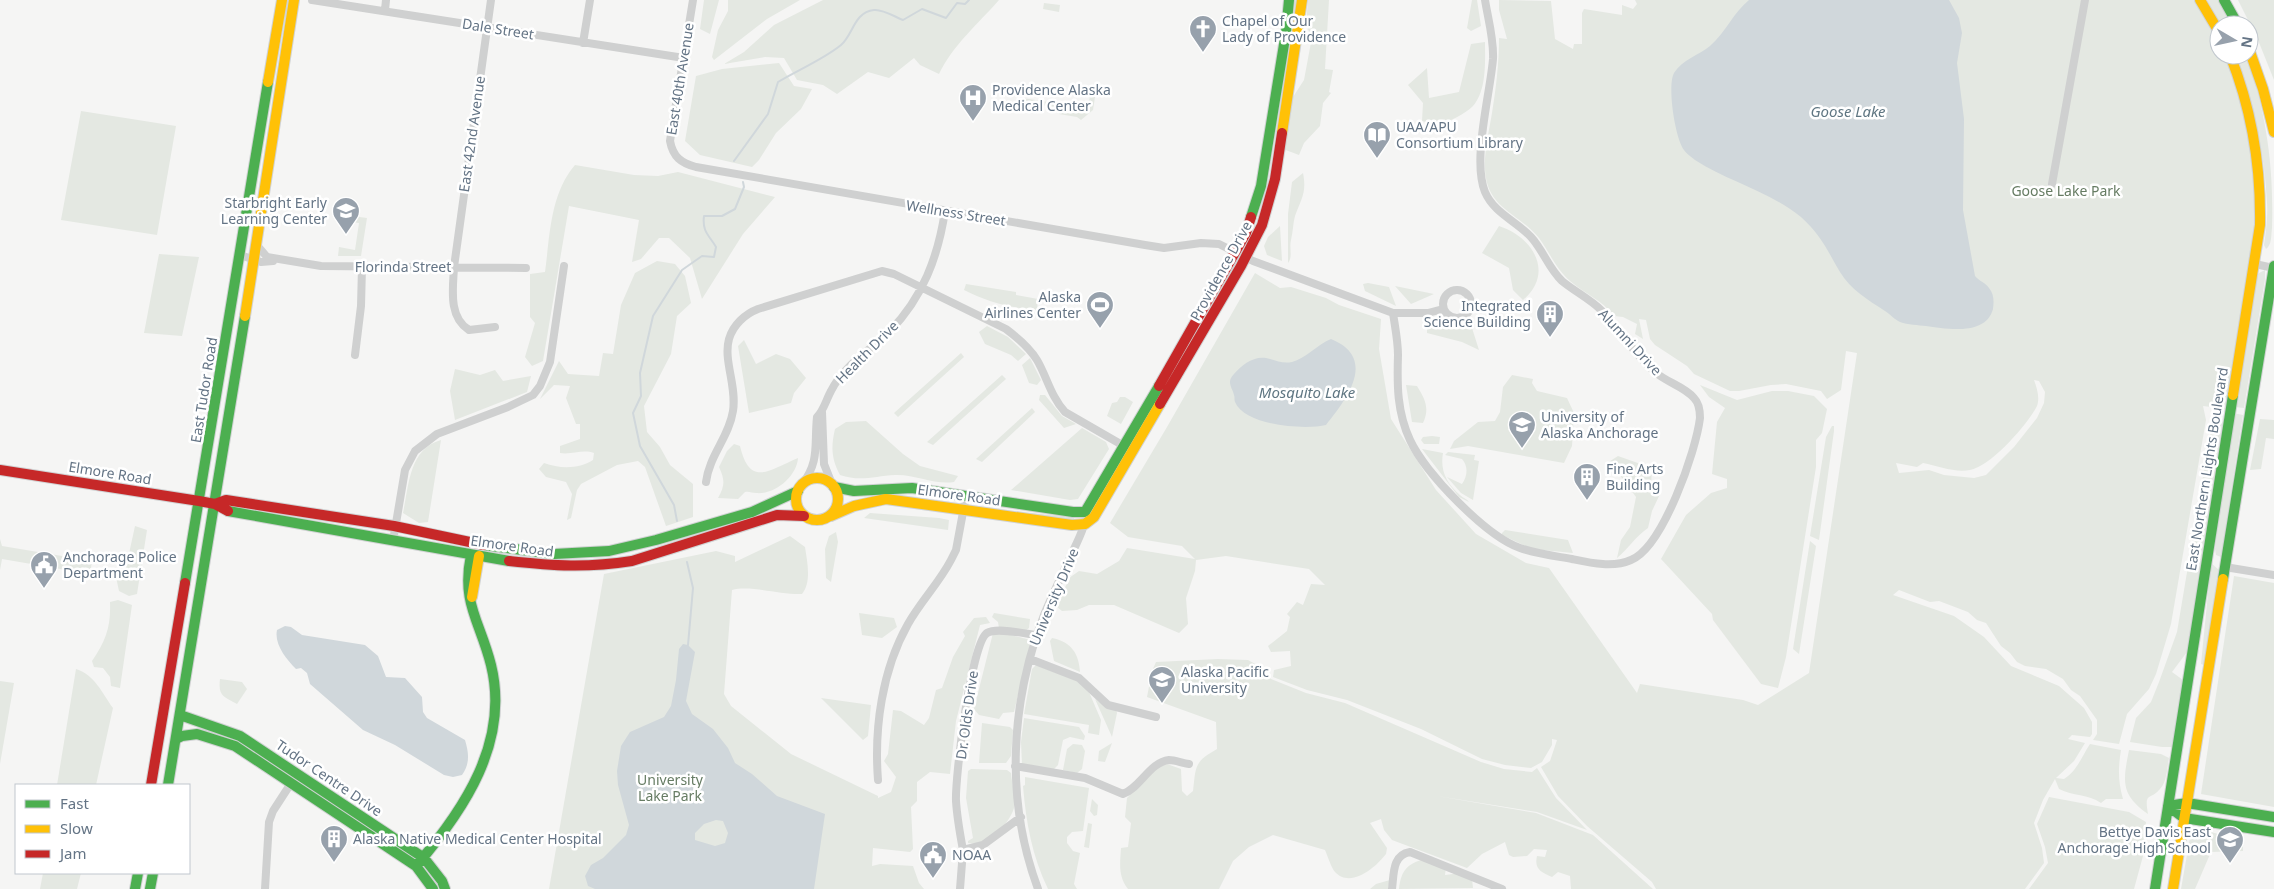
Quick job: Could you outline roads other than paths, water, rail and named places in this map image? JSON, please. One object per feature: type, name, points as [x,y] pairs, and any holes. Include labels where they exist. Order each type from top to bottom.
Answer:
[{"type":"main road","name":"East Tudor Road","points":[[152,784],[282,0]]},
{"type":"main road","name":"East Tudor Road","points":[[168,784],[215,504],[294,0]]},
{"type":"main road","name":"Providence Drive","points":[[1085,524],[1094,517],[1242,255],[1261,186],[1285,42],[1289,0]]},
{"type":"main road","name":"Providence Drive","points":[[1085,512],[1265,218],[1275,179],[1302,0]]},
{"type":"main road","points":[[2200,0],[2209,15]]},
{"type":"main road","points":[[2224,0],[2232,15]]},
{"type":"main road","name":"East Northern Lights Boulevard","points":[[2155,889],[2255,264],[2261,203],[2258,159],[2252,119],[2233,65]]},
{"type":"main road","points":[[2255,65],[2274,132]]},
{"type":"main road","points":[[2173,889],[2274,267]]},
{"type":"main road","name":"Elmore Road","points":[[0,470],[199,501],[215,504],[225,510],[393,541],[545,566],[612,564],[665,552],[777,515],[804,516]]},
{"type":"main road","points":[[820,478],[833,485],[838,496],[838,504],[831,516],[817,521],[804,516],[797,504],[800,488],[807,481],[820,478]]},
{"type":"main road","name":"Elmore Road","points":[[833,485],[858,493],[899,487],[1085,512]]},
{"type":"main road","name":"Elmore Road","points":[[215,504],[226,500],[395,526],[487,544],[552,554],[578,554],[618,550],[649,543],[760,509],[800,488]]},
{"type":"main road","name":"Elmore Road","points":[[831,516],[854,506],[886,500],[1072,525],[1085,524]]},
{"type":"main road","points":[[416,866],[451,821],[488,753],[494,734],[497,705],[494,681],[471,605],[467,585],[475,550],[487,544]]},
{"type":"main road","points":[[2209,544],[2214,559],[2225,567]]},
{"type":"main road","name":"Tudor Centre Drive","points":[[180,715],[240,736],[424,858],[442,880],[446,889]]},
{"type":"main road","name":"Tudor Centre Drive","points":[[176,739],[188,733],[218,739],[235,746],[416,866],[433,889]]},
{"type":"main road","points":[[2168,806],[2187,803],[2274,817]]},
{"type":"main road","points":[[2168,806],[2184,818],[2274,832]]},
{"type":"main road","points":[[135,889],[138,874]]},
{"type":"main road","points":[[150,889],[153,874]]},
{"type":"street","name":"Dale Street","points":[[312,0],[684,58]]},
{"type":"street","points":[[385,10],[386,0]]},
{"type":"street","name":"East 42nd Avenue","points":[[491,0],[454,268],[453,300],[456,315],[461,324],[469,330],[474,331],[495,327]]},
{"type":"street","points":[[583,42],[590,0]]},
{"type":"street","name":"East 40th Avenue","points":[[676,157],[670,142],[693,0]]},
{"type":"street","name":"Alumni Drive","points":[[1393,312],[1398,354],[1397,393],[1403,422],[1418,454],[1469,513],[1497,536],[1518,548],[1533,552],[1605,564],[1631,560],[1648,547],[1670,511],[1680,487],[1700,417],[1699,406],[1691,394],[1654,372],[1601,310],[1562,280],[1531,238],[1496,208],[1486,192],[1479,172],[1493,49],[1485,0]]},
{"type":"street","points":[[2052,184],[2085,0]]},
{"type":"street","name":"Wellness Street","points":[[676,157],[682,162],[696,167],[945,211],[1164,248],[1201,243],[1219,244],[1242,255]]},
{"type":"street","name":"Health Drive","points":[[800,488],[816,461],[817,418],[822,412],[832,389],[843,374],[889,332],[905,314],[922,288],[937,252],[945,211]]},
{"type":"street","name":"Florinda Street","points":[[256,244],[266,257],[280,261]]},
{"type":"street","name":"Florinda Street","points":[[240,255],[253,261],[280,261],[322,266],[526,268]]},
{"type":"street","points":[[1242,255],[1393,312],[1428,313],[1443,310]]},
{"type":"street","points":[[2255,264],[2274,267]]},
{"type":"street","points":[[393,541],[405,470],[415,451],[437,434],[508,407],[533,395],[540,386],[550,362],[564,266]]},
{"type":"street","points":[[355,355],[361,306],[362,267]]},
{"type":"street","points":[[706,482],[710,465],[726,434],[733,410],[734,392],[728,356],[728,341],[733,330],[746,316],[758,309],[882,271],[894,274],[1006,329],[1020,339],[1037,360],[1058,404],[1065,412],[1124,446]]},
{"type":"street","name":"Health Drive","points":[[822,412],[824,464],[833,485]]},
{"type":"street","points":[[878,780],[876,750],[887,678],[908,624],[956,550],[966,496]]},
{"type":"street","name":"University Drive","points":[[1038,889],[1024,848],[1015,766],[1018,715],[1037,635],[1085,524],[1085,512]]},
{"type":"street","points":[[2225,567],[2274,575]]},
{"type":"street","name":"Dr. Olds Drive","points":[[960,889],[963,850],[956,793],[965,717],[977,651],[983,637],[994,631],[1037,635]]},
{"type":"street","points":[[1030,659],[1079,678],[1108,705],[1156,717]]},
{"type":"street","points":[[1015,766],[1085,778],[1123,794],[1131,790],[1163,762],[1170,760],[1189,764]]},
{"type":"street","points":[[265,889],[270,822],[273,811],[297,774]]},
{"type":"street","points":[[963,850],[983,845],[1021,817]]},
{"type":"street","points":[[1392,889],[1397,860],[1400,855],[1410,852],[1502,889]]},
{"type":"water","name":"Goose Lake","points":[[1749,0],[1949,0],[1959,18],[1962,33],[1957,63],[1964,119],[1963,210],[1975,276],[1988,286],[1993,298],[1993,309],[1989,318],[1983,323],[1965,329],[1955,329],[1898,321],[1849,284],[1819,237],[1801,217],[1776,200],[1708,168],[1684,150],[1678,135],[1673,112],[1671,89],[1674,73],[1677,68],[1716,41],[1738,11]]},
{"type":"water","name":"Mosquito Lake","points":[[1331,339],[1345,347],[1353,357],[1356,368],[1349,391],[1326,425],[1304,427],[1263,421],[1241,410],[1235,402],[1230,380],[1244,364],[1257,358],[1292,362],[1302,358]]},
{"type":"water","points":[[285,626],[291,627],[302,635],[365,645],[378,656],[386,677],[405,678],[422,697],[423,712],[427,718],[465,740],[468,758],[462,775],[453,777],[444,775],[395,745],[363,730],[310,684],[307,673],[301,668],[296,669],[285,656],[277,641],[277,630]]},
{"type":"water","points":[[683,644],[688,645],[695,652],[686,701],[692,714],[713,729],[728,748],[735,763],[752,774],[777,796],[825,814],[814,889],[595,889],[588,886],[585,876],[591,865],[603,858],[626,835],[629,825],[618,785],[617,771],[621,746],[630,732],[664,717],[671,706],[679,649]],"holes":[[[716,820],[723,821],[728,833],[725,843],[715,846],[695,840],[695,833],[704,824]]]},
{"type":"waterway","points":[[734,161],[768,114],[778,82],[819,60],[841,45],[862,15],[878,10],[903,20],[922,9],[946,18],[957,3],[965,4],[969,0]]},
{"type":"waterway","points":[[677,521],[674,505],[640,446],[633,413],[641,396],[640,373],[653,316],[682,270],[702,256],[714,257],[716,247],[705,230],[704,216],[722,216],[735,209],[744,187],[743,182]]},
{"type":"waterway","points":[[687,562],[693,588],[688,645]]},
{"type":"place","name":"Chapel of Our Lady of Providence","points":[[1203,53]]},
{"type":"place","name":"Providence Alaska Medical Center","points":[[973,122]]},
{"type":"place","name":"UAA/APU Consortium Library","points":[[1377,159]]},
{"type":"place","name":"Starbright Early Learning Center","points":[[346,235]]},
{"type":"place","name":"Alaska Airlines Center","points":[[1100,329]]},
{"type":"place","name":"Integrated Science Building","points":[[1550,338]]},
{"type":"place","name":"University of Alaska Anchorage","points":[[1522,449]]},
{"type":"place","name":"Fine Arts Building","points":[[1587,501]]},
{"type":"place","name":"Anchorage Police Department","points":[[44,589]]},
{"type":"place","name":"Alaska Pacific University","points":[[1162,704]]},
{"type":"place","name":"Alaska Native Medical Center Hospital","points":[[334,863]]},
{"type":"place","name":"Bettye Davis East Anchorage High School","points":[[2230,864]]},
{"type":"place","name":"NOAA","points":[[933,879]]},
{"type":"park label","name":"Goose Lake Park","points":[[2066,191]]},
{"type":"park label","name":"University Lake Park","points":[[670,788]]}]
